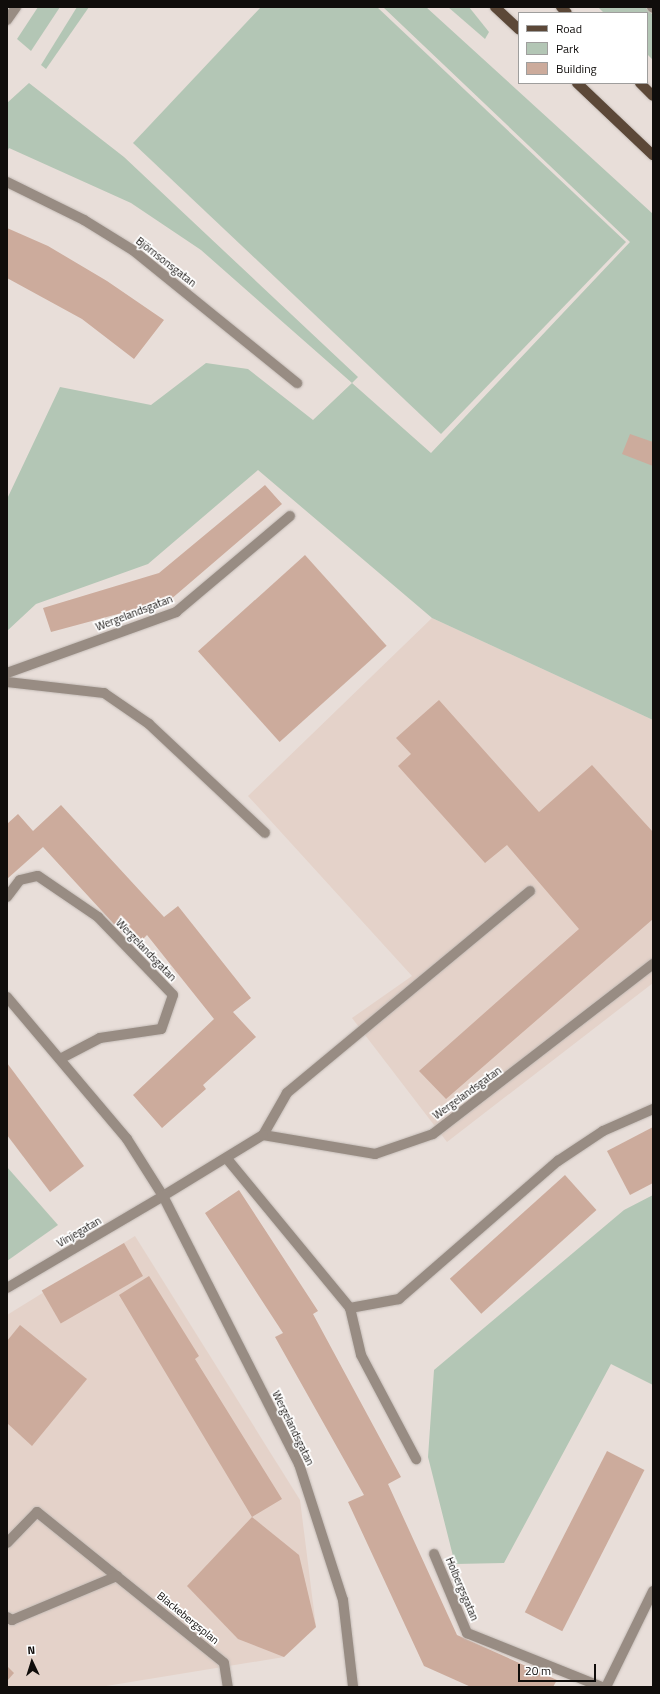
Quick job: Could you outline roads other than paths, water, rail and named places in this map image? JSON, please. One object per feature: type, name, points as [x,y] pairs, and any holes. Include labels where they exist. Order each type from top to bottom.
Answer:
[{"type":"main road","points":[[495,7],[518,28]]},
{"type":"main road","points":[[578,84],[653,155]]},
{"type":"main road","points":[[641,84],[653,96]]},
{"type":"street","points":[[7,20],[16,7]]},
{"type":"street","name":"Björnsonsgatan","points":[[7,182],[84,220],[134,251],[297,383]]},
{"type":"street","name":"Wergelandsgatan","points":[[7,673],[176,612],[290,516]]},
{"type":"street","points":[[7,682],[104,693],[149,724],[265,833]]},
{"type":"street","name":"Wergelandsgatan","points":[[7,897],[20,880],[38,876],[98,917],[173,995],[161,1029],[100,1038],[60,1059]]},
{"type":"street","points":[[163,1196],[228,1160],[263,1135],[287,1092],[530,891]]},
{"type":"street","name":"Wergelandsgatan","points":[[263,1135],[375,1154],[433,1134],[653,964]]},
{"type":"street","name":"Wergelandsgatan","points":[[7,997],[127,1139],[163,1196],[299,1464],[338,1578],[353,1687]]},
{"type":"street","points":[[350,1308],[398,1299],[558,1161],[603,1131],[653,1108]]},
{"type":"street","points":[[228,1160],[350,1308],[360,1355],[416,1459]]},
{"type":"street","name":"Vinjegatan","points":[[7,1288],[163,1196]]},
{"type":"street","name":"Blackebergsplan","points":[[7,1543],[37,1512],[224,1663],[228,1687]]},
{"type":"street","name":"Holbergsgatan","points":[[434,1554],[467,1633],[602,1687]]},
{"type":"street","points":[[7,1617],[12,1620],[117,1576]]},
{"type":"street","points":[[606,1687],[653,1592]]}]
